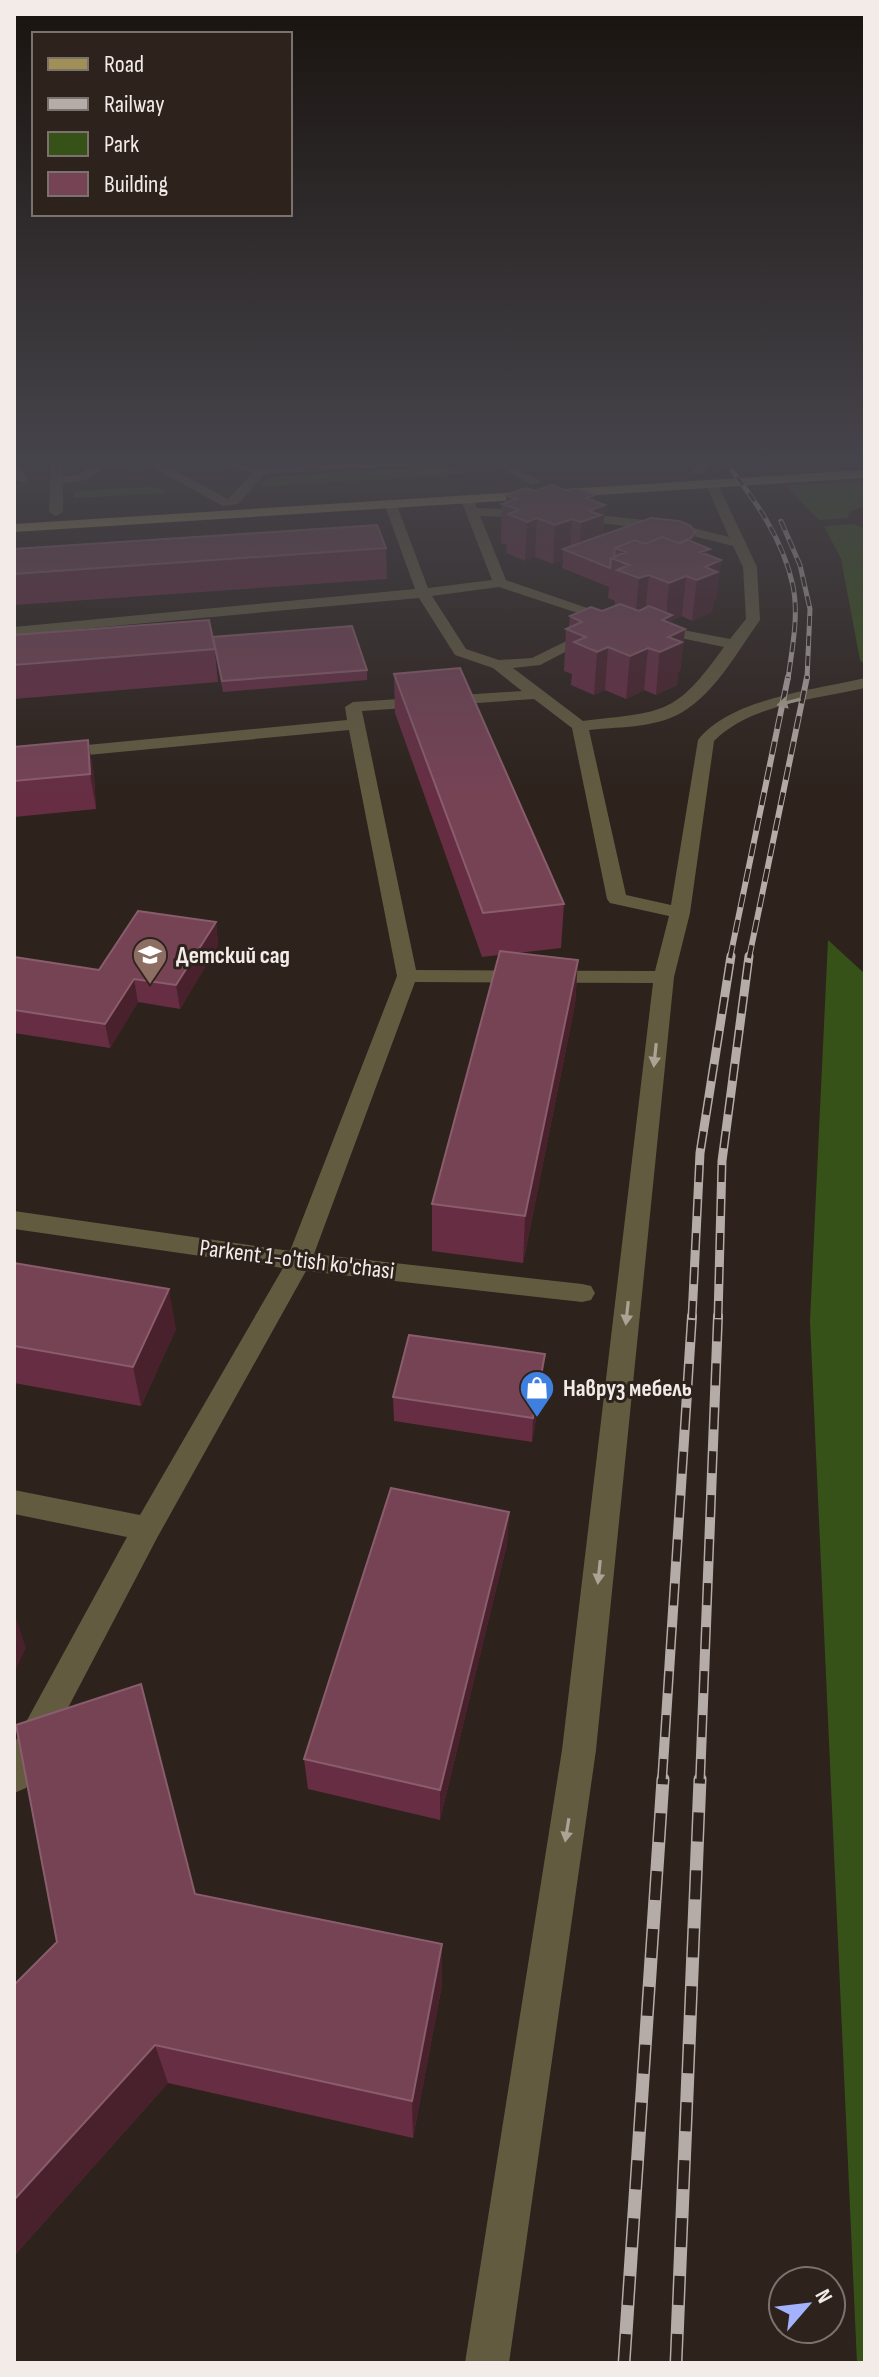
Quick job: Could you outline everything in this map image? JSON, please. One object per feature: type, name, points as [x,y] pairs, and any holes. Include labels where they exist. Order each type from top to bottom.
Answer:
[{"type":"street","points":[[415,572],[423,593],[460,652],[498,665],[580,726],[617,899],[680,913]]},
{"type":"street","points":[[496,572],[500,583]]},
{"type":"street","points":[[580,726],[670,713],[709,680],[731,644],[753,620],[750,572]]},
{"type":"street","points":[[14,631],[500,583],[618,621],[731,644]]},
{"type":"street","points":[[498,665],[535,662],[618,621]]},
{"type":"street","points":[[487,2363],[579,1750],[664,977],[680,913],[706,740],[711,732],[741,714],[865,683]]},
{"type":"street","points":[[14,1777],[147,1529],[299,1261],[407,976],[353,707],[541,694]]},
{"type":"street","points":[[14,757],[357,724]]},
{"type":"street","points":[[407,976],[664,977]]},
{"type":"street","name":"Parkent 1-o'tish ko'chasi","points":[[14,1220],[299,1261],[582,1293]]},
{"type":"street","points":[[14,1502],[147,1529]]},
{"type":"green space","points":[[843,572],[865,572],[865,665],[860,660]]},
{"type":"green space","points":[[828,940],[865,974],[865,2363],[857,2363],[810,1321]]},
{"type":"building","points":[[622,572],[717,572],[697,580],[686,576],[669,583],[649,575],[639,578]]},
{"type":"building","points":[[620,604],[639,611],[649,606],[672,615],[662,620],[685,629],[668,637],[682,642],[660,652],[648,648],[630,656],[608,647],[597,652],[574,642],[586,637],[566,629],[582,622],[570,616],[591,607],[602,611]]},
{"type":"building","points":[[209,620],[215,649],[14,665],[14,635]]},
{"type":"building","points":[[352,626],[367,670],[222,681],[213,637]]},
{"type":"building","points":[[460,668],[564,904],[483,913],[394,674]]},
{"type":"building","points":[[88,740],[90,774],[14,781],[14,747]]},
{"type":"building","points":[[138,911],[216,922],[176,985],[134,979],[105,1024],[14,1010],[14,957],[99,970]]},
{"type":"building","points":[[500,951],[578,960],[525,1216],[432,1204]]},
{"type":"building","points":[[14,1263],[169,1289],[133,1367],[14,1346]]},
{"type":"building","points":[[409,1335],[545,1354],[533,1418],[393,1397]]},
{"type":"building","points":[[391,1488],[509,1512],[440,1790],[304,1759]]},
{"type":"building","points":[[141,1684],[195,1894],[442,1944],[412,2101],[155,2045],[14,2200],[14,1985],[57,1942],[16,1725]]},
{"type":"railway","points":[[788,679],[795,609],[789,572]]},
{"type":"railway","points":[[802,572],[810,609],[807,679]]},
{"type":"railway","points":[[730,958],[788,677]]},
{"type":"railway","points":[[749,958],[807,677]]},
{"type":"railway","points":[[692,1318],[700,1153],[731,956]]},
{"type":"railway","points":[[718,1318],[722,1161],[749,956]]},
{"type":"railway","points":[[662,1781],[692,1316]]},
{"type":"railway","points":[[700,1781],[718,1316]]},
{"type":"railway","points":[[624,2363],[663,1779]]},
{"type":"railway","points":[[676,2363],[700,1779]]},
{"type":"place","name":"Детский сад","points":[[150,986]]},
{"type":"place","name":"Навруз мебель","points":[[537,1419]]}]
